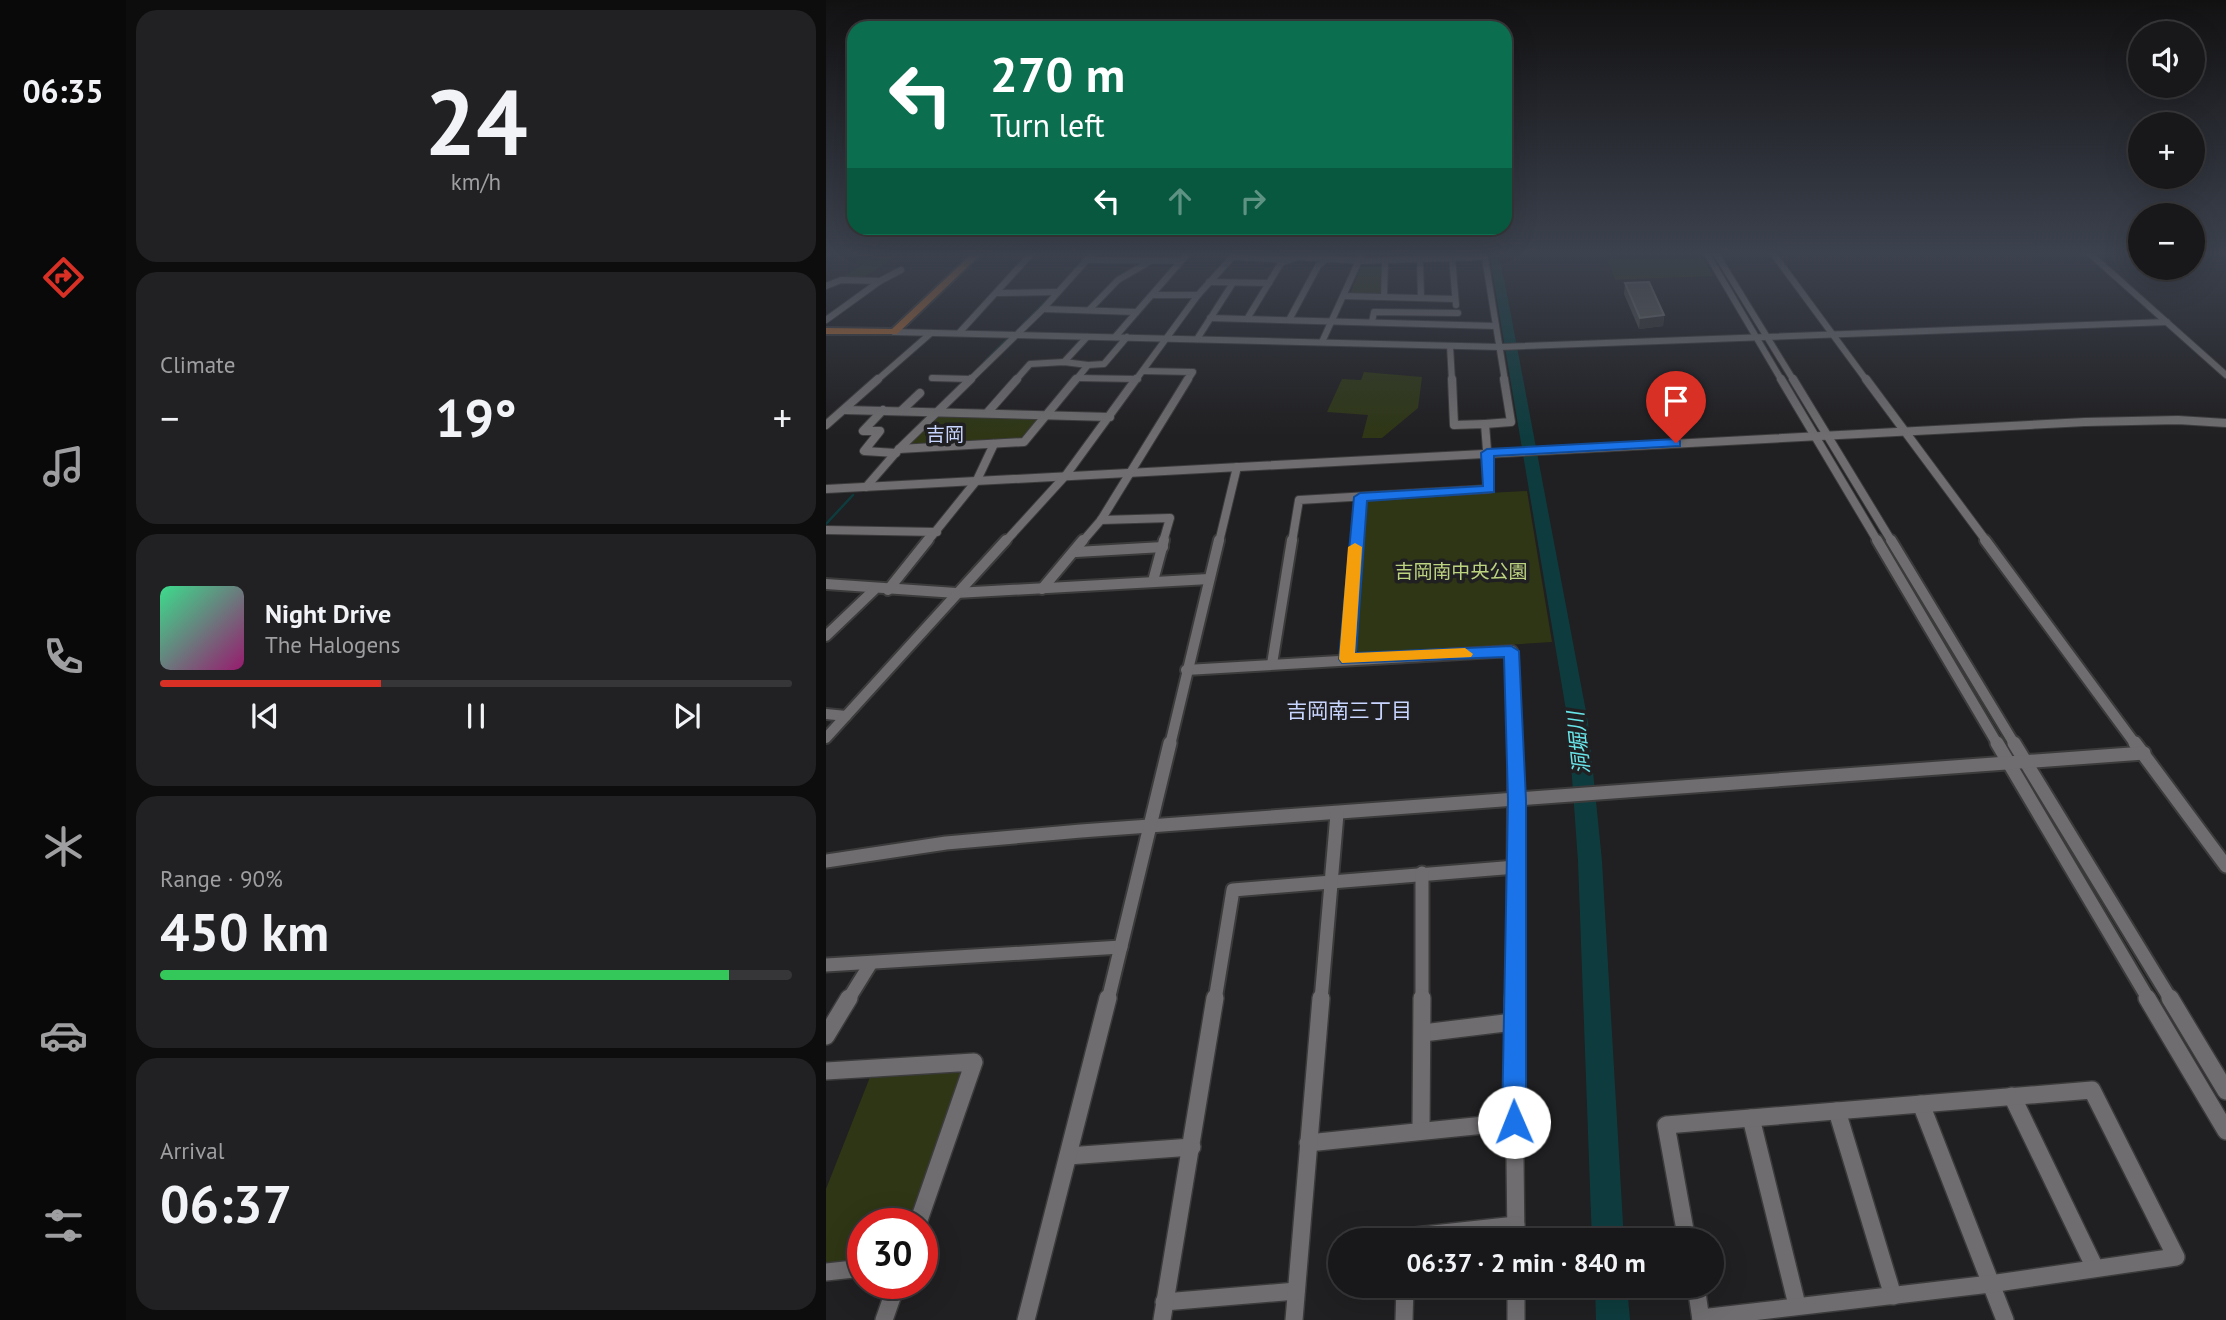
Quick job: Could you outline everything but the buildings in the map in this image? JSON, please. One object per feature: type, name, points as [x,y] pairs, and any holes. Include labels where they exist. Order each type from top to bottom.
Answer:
[{"type":"main road","points":[[826,331],[894,332],[914,314]]},
{"type":"street","points":[[959,333],[977,314]]},
{"type":"street","points":[[866,487],[895,451],[934,411],[1038,314]]},
{"type":"street","points":[[1115,337],[1135,314]]},
{"type":"street","points":[[826,738],[1066,475],[1185,314]]},
{"type":"street","points":[[1197,338],[1213,314]]},
{"type":"street","points":[[1247,319],[1250,314]]},
{"type":"street","points":[[1289,320],[1292,314]]},
{"type":"street","points":[[1322,342],[1335,314]]},
{"type":"street","points":[[1372,322],[1374,314]]},
{"type":"street","points":[[1458,314],[1460,325]]},
{"type":"street","points":[[1450,346],[1454,425],[1511,422],[1504,347],[1494,314]]},
{"type":"street","points":[[1748,314],[1764,338]]},
{"type":"street","points":[[1750,314],[2226,1091]]},
{"type":"street","points":[[1817,314],[2224,859]]},
{"type":"street","points":[[2158,314],[2226,375]]},
{"type":"street","points":[[1210,318],[1496,326]]},
{"type":"street","points":[[894,332],[1504,347],[2167,322]]},
{"type":"street","points":[[826,425],[931,332]]},
{"type":"street","points":[[1064,362],[1087,337]]},
{"type":"street","points":[[986,412],[1030,365],[1064,362],[1104,364],[1127,337]]},
{"type":"street","points":[[883,410],[863,431],[880,431],[864,450],[895,451],[1024,442],[1088,365]]},
{"type":"street","points":[[1042,589],[1101,520],[1193,372],[1077,378]]},
{"type":"street","points":[[932,378],[967,379]]},
{"type":"street","points":[[901,411],[920,393]]},
{"type":"street","points":[[845,410],[1110,416]]},
{"type":"street","points":[[826,489],[1903,431],[2140,420],[2226,423]]},
{"type":"street","points":[[1272,664],[1299,500],[1490,489],[1485,424]]},
{"type":"street","points":[[1822,435],[2010,764],[2226,1131]]},
{"type":"street","points":[[888,590],[977,480],[994,444]]},
{"type":"street","points":[[1026,1320],[1121,947],[1237,467]]},
{"type":"street","points":[[1347,659],[1360,497]]},
{"type":"street","points":[[1101,520],[1170,518],[1153,581]]},
{"type":"street","points":[[827,530],[937,532]]},
{"type":"street","points":[[1076,552],[1163,547]]},
{"type":"street","points":[[826,584],[874,590],[956,593],[1209,579]]},
{"type":"street","points":[[826,636],[874,590]]},
{"type":"street","points":[[1186,670],[1511,651],[1517,800],[1513,1022],[1516,1228]]},
{"type":"street","points":[[826,714],[846,716]]},
{"type":"street","points":[[826,861],[946,843],[1150,826],[2144,753]]},
{"type":"street","points":[[1294,1320],[1329,880],[1337,814]]},
{"type":"street","points":[[1296,1291],[1163,1311],[1233,890],[1329,880],[1516,867]]},
{"type":"street","points":[[1421,1130],[1422,873]]},
{"type":"street","points":[[826,965],[1121,947]]},
{"type":"street","points":[[826,1036],[871,963]]},
{"type":"street","points":[[1423,1033],[1513,1022]]},
{"type":"street","points":[[826,1072],[974,1062],[923,1208]]},
{"type":"street","points":[[1685,1228],[1666,1125],[2092,1090],[2176,1256],[1990,1284],[1797,1305],[1701,1319],[1698,1298]]},
{"type":"street","points":[[2012,1096],[2095,1268]]},
{"type":"street","points":[[1921,1104],[2005,1320]]},
{"type":"street","points":[[1837,1111],[1893,1296]]},
{"type":"street","points":[[1751,1118],[1797,1305]]},
{"type":"street","points":[[1308,1143],[1514,1122]]},
{"type":"street","points":[[1068,1156],[1192,1147]]},
{"type":"street","points":[[826,1272],[847,1270]]},
{"type":"street","points":[[1404,1320],[1405,1298]]},
{"type":"street","points":[[1516,1298],[1516,1320]]},
{"type":"street","points":[[884,1320],[891,1299]]},
{"type":"green space","points":[[1364,372],[1422,377],[1418,408],[1382,438],[1362,438],[1368,415],[1327,412],[1342,379],[1361,380]]},
{"type":"green space","points":[[937,413],[1041,418],[1022,440],[902,448]]},
{"type":"green space","name":"吉岡南中央公園","points":[[1527,491],[1552,642],[1361,654],[1355,649],[1364,502],[1369,499]]},
{"type":"green space","points":[[965,1069],[916,1208],[847,1208],[847,1265],[826,1267],[826,1189],[870,1077]]},
{"type":"waterway","points":[[1022,325],[1033,314]]},
{"type":"waterway","name":"洞堀川","points":[[1505,314],[1578,722],[1590,861],[1607,1228]]},
{"type":"waterway","points":[[984,362],[1011,335]]},
{"type":"waterway","points":[[826,524],[853,495]]},
{"type":"waterway","name":"洞堀川","points":[[1612,1298],[1613,1320]]},
{"type":"slow traffic","points":[[1355,547],[1347,659],[1465,654]]},
{"type":"district","name":"吉岡","points":[[945,434]]},
{"type":"district","name":"吉岡南三丁目","points":[[1349,711]]},
{"type":"route","points":[[1514,1122],[1517,800],[1511,651],[1347,659],[1360,497],[1490,489],[1487,453],[1676,443]]}]
